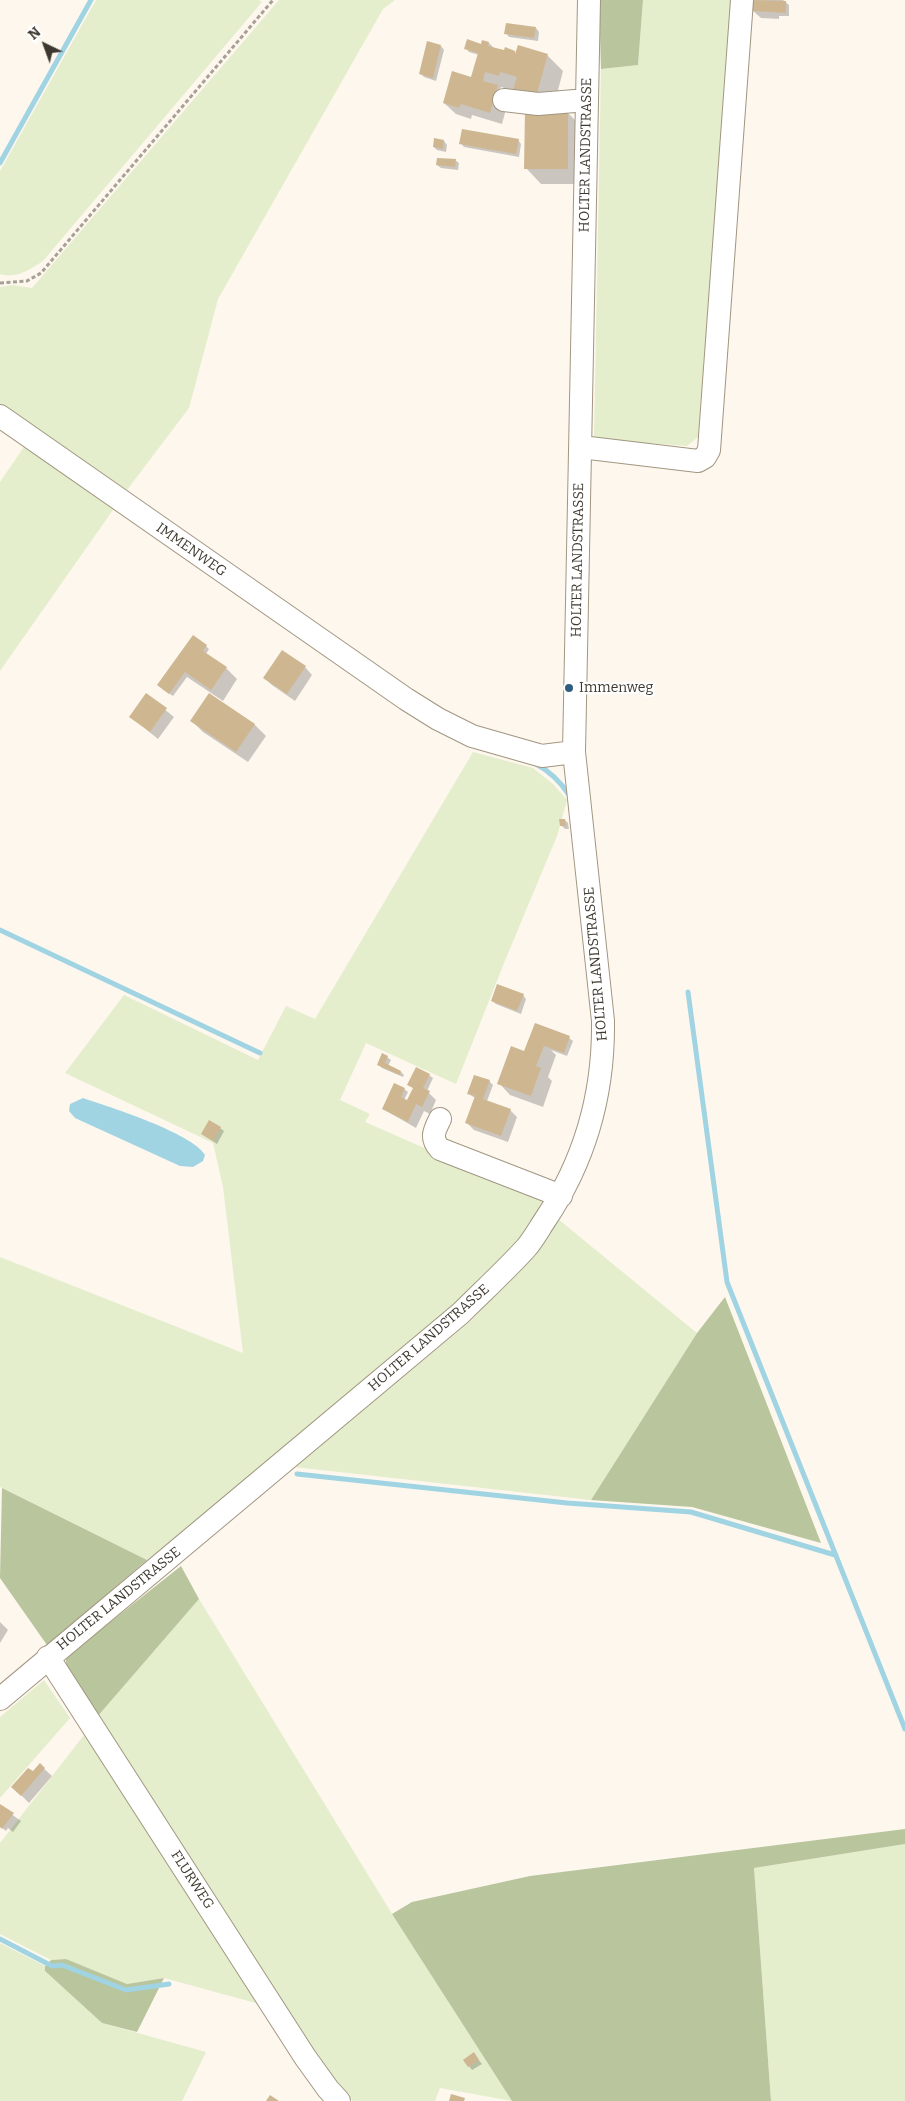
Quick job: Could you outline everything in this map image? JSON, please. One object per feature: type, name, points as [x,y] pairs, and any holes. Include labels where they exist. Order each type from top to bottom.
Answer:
[{"type":"street","name":"HOLTER LANDSTRASSE","points":[[0,1699],[461,1313],[527,1247],[561,1196],[583,1150],[594,1109],[604,1056],[603,1021],[574,752],[589,0]]},
{"type":"street","points":[[581,447],[698,461],[705,457],[709,450],[742,0]]},
{"type":"street","points":[[504,100],[538,104],[587,100]]},
{"type":"street","name":"IMMENWEG","points":[[0,416],[406,699],[438,719],[472,736],[542,756],[574,752]]},
{"type":"street","points":[[440,1118],[434,1132],[434,1142],[440,1150],[561,1196]]},
{"type":"street","name":"FLURWEG","points":[[48,1658],[305,2056],[328,2089],[339,2101]]},
{"type":"path","points":[[0,283],[27,281],[41,273],[273,0]]},
{"type":"green space","points":[[96,0],[259,0],[262,2],[43,261],[17,274],[0,274],[0,171]]},
{"type":"green space","points":[[279,0],[395,0],[383,9],[218,299],[189,408],[127,490],[0,405],[0,287],[12,285],[32,288]]},
{"type":"green space","points":[[599,0],[643,0],[638,65],[601,69]]},
{"type":"green space","points":[[643,0],[732,0],[698,437],[687,446],[594,439],[601,69],[638,65]]},
{"type":"green space","points":[[26,444],[115,507],[0,671],[0,482]]},
{"type":"green space","points":[[473,752],[533,768],[553,784],[567,800],[557,836],[456,1084],[366,1043],[340,1100],[370,1114],[365,1122],[440,1155],[548,1198],[515,1246],[470,1293],[147,1560],[0,1487],[0,1257],[243,1353],[223,1187],[213,1143],[65,1073],[124,995],[258,1060],[286,1006],[315,1019]]},
{"type":"green space","points":[[558,1219],[697,1333],[591,1500],[294,1467],[471,1321],[534,1254]]},
{"type":"green space","points":[[725,1297],[821,1543],[692,1507],[591,1500],[697,1333]]},
{"type":"green space","points":[[2,1488],[147,1560],[47,1645],[0,1578]]},
{"type":"green space","points":[[181,1566],[199,1599],[97,1717],[66,1669],[66,1657]]},
{"type":"green space","points":[[199,1599],[392,1914],[512,2101],[440,2088],[435,2101],[353,2101],[336,2083],[314,2052],[97,1717]]},
{"type":"green space","points":[[44,1680],[70,1718],[0,1798],[0,1717]]},
{"type":"green space","points":[[84,1735],[263,2005],[164,1978],[127,1984],[66,1959],[51,1960],[0,1934],[0,1843]]},
{"type":"green space","points":[[905,1829],[905,1844],[754,1868],[771,2101],[512,2101],[392,1914],[412,1902],[530,1876]]},
{"type":"green space","points":[[905,1844],[905,2101],[771,2101],[754,1868]]},
{"type":"green space","points":[[0,1943],[45,1966],[45,1971],[102,2023],[206,2052],[182,2101],[0,2101]]},
{"type":"green space","points":[[66,1959],[127,1984],[164,1978],[137,2032],[102,2023],[45,1971],[45,1966],[51,1960]]},
{"type":"water","points":[[83,1098],[149,1122],[184,1138],[205,1155],[203,1161],[193,1167],[180,1166],[75,1118],[69,1111],[70,1104]]},
{"type":"building","points":[[749,0],[786,1],[786,13],[752,11]]},
{"type":"building","points":[[506,23],[536,27],[534,38],[504,34]]},
{"type":"building","points":[[467,39],[481,44],[482,40],[489,42],[488,46],[504,50],[505,47],[515,51],[515,54],[518,45],[548,54],[536,97],[513,90],[517,77],[500,72],[499,76],[485,72],[483,81],[498,85],[490,113],[461,104],[459,108],[443,103],[452,71],[471,77],[478,53],[464,49]]},
{"type":"building","points":[[427,41],[441,45],[433,78],[419,74]]},
{"type":"building","points":[[525,111],[568,112],[568,169],[524,169]]},
{"type":"building","points":[[462,129],[519,139],[516,154],[459,144]]},
{"type":"building","points":[[434,138],[444,140],[443,149],[433,147]]},
{"type":"building","points":[[437,158],[456,159],[455,167],[436,165]]},
{"type":"building","points":[[193,635],[207,645],[203,651],[227,667],[211,690],[185,672],[169,694],[157,685]]},
{"type":"building","points":[[282,650],[306,666],[287,694],[263,678]]},
{"type":"building","points":[[146,693],[167,708],[150,732],[129,717]]},
{"type":"building","points":[[209,693],[255,724],[236,752],[190,721]]},
{"type":"building","points":[[559,819],[565,819],[566,826],[560,826]]},
{"type":"building","points":[[497,984],[524,994],[517,1011],[491,1001]]},
{"type":"building","points":[[535,1023],[570,1036],[564,1053],[544,1046],[536,1066],[541,1068],[531,1096],[497,1084],[511,1046],[524,1051]]},
{"type":"building","points":[[382,1053],[388,1056],[385,1063],[401,1071],[400,1075],[377,1065]]},
{"type":"building","points":[[416,1067],[430,1074],[423,1088],[430,1091],[422,1107],[416,1104],[408,1122],[382,1109],[394,1083],[405,1088],[401,1097],[407,1100],[413,1088],[407,1085]]},
{"type":"building","points":[[474,1075],[490,1080],[483,1099],[511,1109],[501,1136],[465,1123],[475,1096],[467,1094]]},
{"type":"building","points":[[209,1120],[221,1127],[213,1141],[201,1134]]},
{"type":"building","points":[[40,1763],[45,1768],[21,1796],[11,1787],[28,1768],[33,1771]]},
{"type":"building","points":[[0,1804],[14,1813],[2,1829],[0,1827]]},
{"type":"building","points":[[474,2052],[479,2060],[468,2067],[463,2060]]},
{"type":"building","points":[[451,2094],[465,2098],[464,2101],[449,2101]]},
{"type":"building","points":[[270,2095],[279,2101],[266,2101]]},
{"type":"waterway","points":[[0,163],[91,0]]},
{"type":"waterway","points":[[536,764],[555,777],[569,795]]},
{"type":"waterway","points":[[0,930],[260,1053]]},
{"type":"waterway","points":[[688,992],[727,1282],[905,1729]]},
{"type":"waterway","points":[[297,1474],[567,1503],[691,1512],[835,1555]]},
{"type":"waterway","points":[[0,1939],[52,1966],[62,1965],[126,1990],[169,1984]]},
{"type":"place","name":"Immenweg","points":[[569,688]]}]
